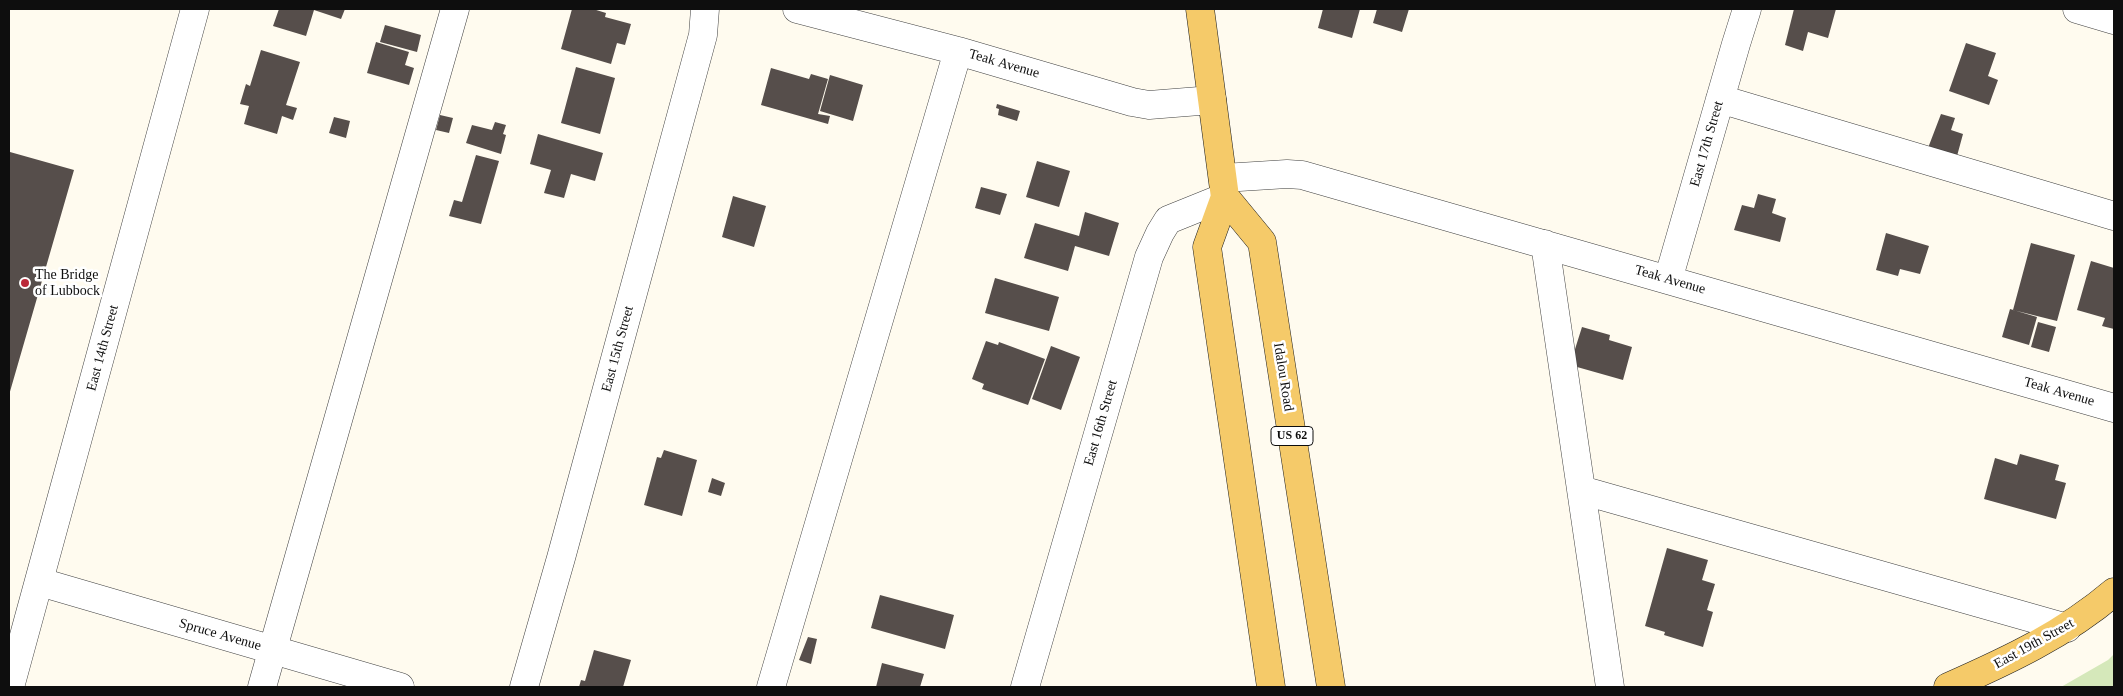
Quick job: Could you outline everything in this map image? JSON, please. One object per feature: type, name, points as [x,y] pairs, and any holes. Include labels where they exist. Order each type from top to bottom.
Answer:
[{"type":"main road","points":[[1200,9],[1224,188],[1207,247],[1272,687]]},
{"type":"main road","name":"Idalou Road","points":[[1224,188],[1262,242],[1331,687]]},
{"type":"main road","name":"East 19th Street","points":[[1948,687],[2007,661],[2068,628],[2114,592]]},
{"type":"street","name":"East 14th Street","points":[[10,687],[195,9]]},
{"type":"street","points":[[262,687],[455,9]]},
{"type":"street","name":"East 15th Street","points":[[524,687],[561,558],[703,35],[705,9]]},
{"type":"street","name":"Teak Avenue","points":[[797,9],[958,51],[1132,102],[1149,105],[1212,100]]},
{"type":"street","name":"East 17th Street","points":[[1668,280],[1748,9]]},
{"type":"street","points":[[2077,9],[2114,20]]},
{"type":"street","points":[[772,687],[958,51]]},
{"type":"street","points":[[1720,99],[2114,216]]},
{"type":"street","name":"Teak Avenue","points":[[1224,188],[1287,174],[1302,175],[2114,408]]},
{"type":"street","name":"East 16th Street","points":[[1025,687],[1149,257],[1168,220],[1224,188]]},
{"type":"street","points":[[1545,244],[1610,687]]},
{"type":"street","points":[[1581,490],[2068,628]]},
{"type":"street","name":"Spruce Avenue","points":[[40,582],[400,687]]},
{"type":"green space","points":[[2114,654],[2114,687],[2061,687],[2108,660]]},
{"type":"building","points":[[279,9],[345,9],[341,19],[314,10],[306,36],[273,26]]},
{"type":"building","points":[[572,9],[593,9],[606,13],[605,17],[631,24],[625,45],[617,43],[611,64],[561,49]]},
{"type":"building","points":[[1323,9],[1360,9],[1352,38],[1318,28]]},
{"type":"building","points":[[1377,9],[1409,9],[1402,32],[1373,23]]},
{"type":"building","points":[[1794,9],[1836,9],[1828,38],[1808,32],[1803,51],[1785,45]]},
{"type":"building","points":[[385,25],[421,35],[417,52],[380,42]]},
{"type":"building","points":[[376,42],[409,52],[405,65],[414,68],[409,85],[367,73]]},
{"type":"building","points":[[1966,43],[1996,53],[1988,76],[1998,80],[1989,105],[1949,91]]},
{"type":"building","points":[[261,50],[300,62],[286,105],[297,108],[293,120],[282,116],[277,134],[244,124],[249,106],[240,104],[246,84],[250,86]]},
{"type":"building","points":[[576,67],[615,78],[600,134],[561,123]]},
{"type":"building","points":[[771,68],[809,79],[811,74],[828,79],[818,114],[830,116],[828,124],[761,105]]},
{"type":"building","points":[[830,75],[863,85],[853,121],[820,111]]},
{"type":"building","points":[[997,104],[1020,111],[1017,121],[998,115],[999,109],[996,108]]},
{"type":"building","points":[[1941,114],[1955,118],[1951,130],[1963,134],[1957,156],[1928,148]]},
{"type":"building","points":[[440,115],[453,118],[449,133],[436,130]]},
{"type":"building","points":[[334,117],[350,121],[346,138],[329,133]]},
{"type":"building","points":[[495,122],[506,125],[503,134],[506,135],[501,154],[466,143],[472,125],[492,130]]},
{"type":"building","points":[[538,134],[603,153],[595,181],[571,174],[564,198],[544,193],[551,170],[530,164]]},
{"type":"building","name":"The Bridge of Lubbock","points":[[10,152],[74,170],[9,395],[9,156]]},
{"type":"building","points":[[476,155],[499,161],[481,224],[449,216],[454,200],[462,202]]},
{"type":"building","points":[[1037,161],[1070,171],[1059,207],[1026,197]]},
{"type":"building","points":[[981,187],[1007,194],[1000,215],[975,208]]},
{"type":"building","points":[[1758,194],[1776,199],[1772,213],[1786,218],[1780,242],[1734,230],[1742,205],[1754,208]]},
{"type":"building","points":[[733,196],[766,206],[754,247],[722,237]]},
{"type":"building","points":[[1085,212],[1119,223],[1109,256],[1075,246],[1068,271],[1024,258],[1035,223],[1079,236]]},
{"type":"building","points":[[1886,233],[1929,246],[1920,274],[1900,269],[1898,276],[1876,270]]},
{"type":"building","points":[[2031,243],[2075,255],[2057,321],[2013,310]]},
{"type":"building","points":[[2091,261],[2114,268],[2114,329],[2102,326],[2105,318],[2077,310]]},
{"type":"building","points":[[995,278],[1059,297],[1049,331],[985,313]]},
{"type":"building","points":[[2010,309],[2037,317],[2029,345],[2002,337]]},
{"type":"building","points":[[2038,322],[2056,327],[2049,352],[2031,347]]},
{"type":"building","points":[[1582,327],[1610,335],[1609,340],[1632,347],[1623,380],[1570,365]]},
{"type":"building","points":[[986,341],[998,345],[999,342],[1045,359],[1028,405],[982,389],[984,384],[972,379]]},
{"type":"building","points":[[1051,346],[1080,357],[1061,410],[1032,399]]},
{"type":"building","points":[[664,450],[697,460],[682,516],[644,505],[657,457],[661,458]]},
{"type":"building","points":[[2020,454],[2059,465],[2055,480],[2066,483],[2056,519],[1984,499],[1995,458],[2017,465]]},
{"type":"building","points":[[712,478],[725,483],[721,496],[708,492]]},
{"type":"building","points":[[1667,548],[1708,560],[1702,580],[1715,584],[1707,610],[1713,612],[1703,647],[1664,635],[1665,632],[1645,626]]},
{"type":"building","points":[[880,595],[954,615],[945,649],[871,628]]},
{"type":"building","points":[[808,637],[817,639],[811,664],[799,660]]},
{"type":"building","points":[[594,650],[631,660],[623,687],[579,687],[581,680],[585,681]]},
{"type":"building","points":[[882,663],[924,674],[920,687],[876,687]]},
{"type":"place","name":"The Bridge of Lubbock","points":[[25,283]]}]
